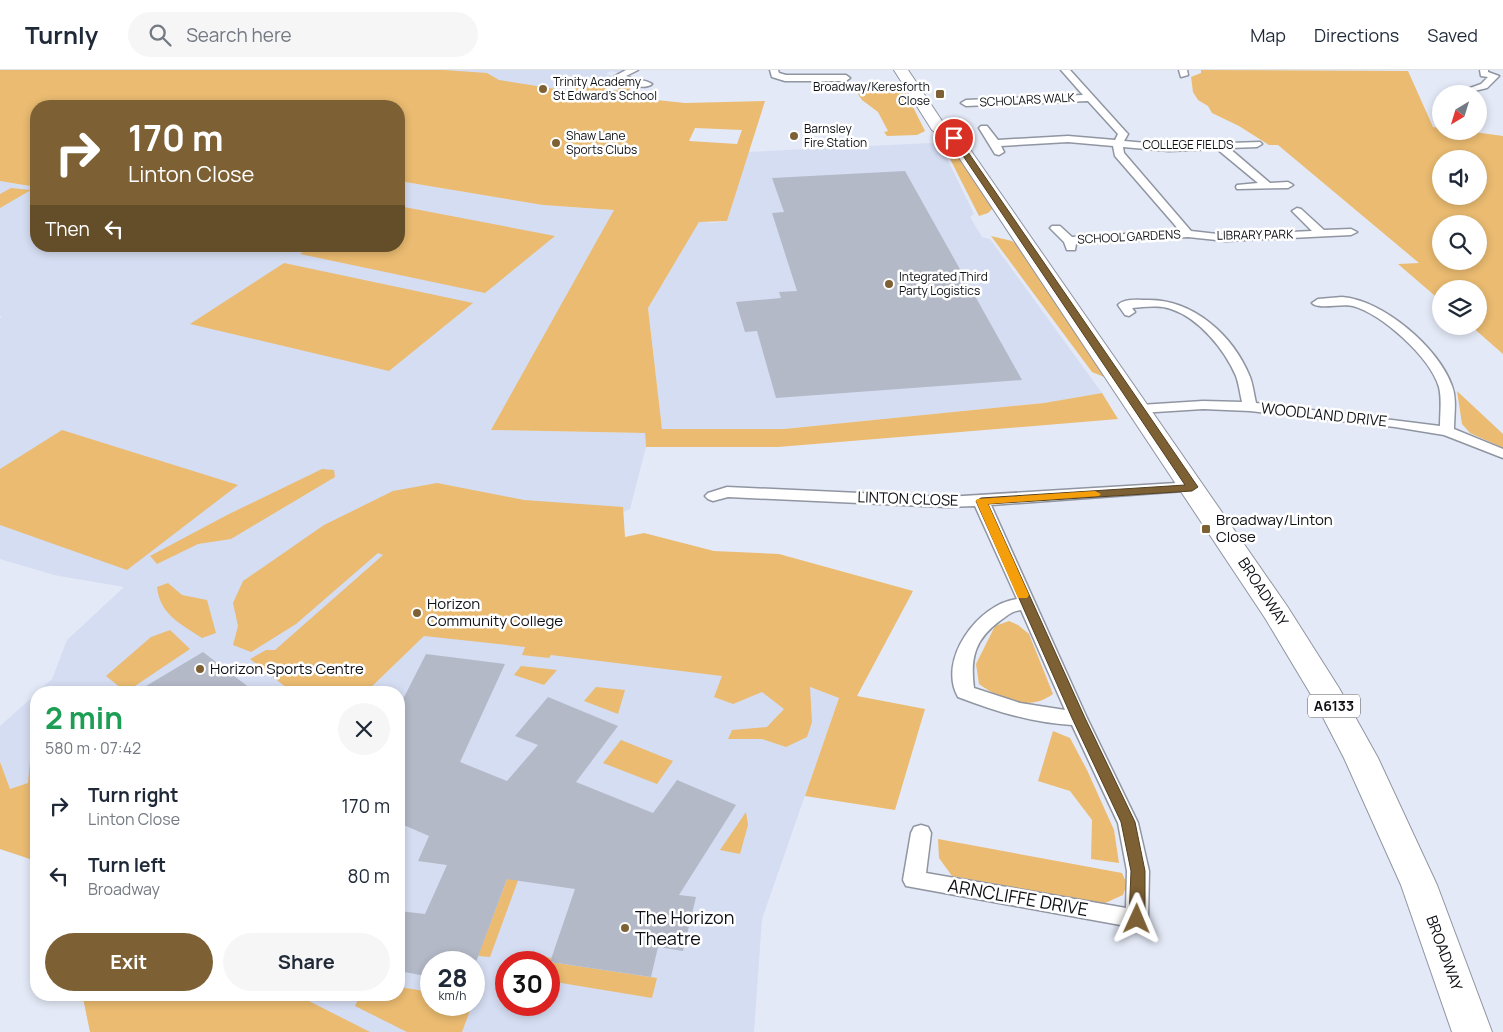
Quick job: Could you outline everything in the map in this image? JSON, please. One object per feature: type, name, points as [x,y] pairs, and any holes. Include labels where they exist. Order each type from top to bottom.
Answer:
[{"type":"highway","name":"BROADWAY","points":[[901,70],[938,126],[954,138],[1140,409],[1277,613],[1328,696],[1361,758],[1419,885],[1472,1032]]},
{"type":"highway","name":"BROADWAY","points":[[918,70],[953,126],[954,138]]},
{"type":"street","points":[[634,70],[619,76],[628,81],[648,84]]},
{"type":"street","points":[[774,70],[775,75],[785,78],[846,78]]},
{"type":"street","points":[[1065,70],[1088,98],[1123,134],[1118,144],[1119,154],[1188,234]]},
{"type":"street","points":[[1484,70],[1484,74],[1495,76],[1485,85]]},
{"type":"street","name":"SCHOLARS WALK","points":[[972,113],[963,99],[1088,98]]},
{"type":"street","name":"COLLEGE FIELDS","points":[[984,128],[997,147],[1068,139],[1169,148],[1258,144]]},
{"type":"street","points":[[1221,147],[1267,185]]},
{"type":"street","points":[[1241,187],[1288,184]]},
{"type":"street","name":"LIBRARY PARK","points":[[1297,212],[1321,233]]},
{"type":"street","name":"SCHOOL GARDENS","points":[[1056,228],[1070,245],[1188,234]]},
{"type":"street","name":"LIBRARY PARK","points":[[1188,234],[1226,238],[1351,232]]},
{"type":"street","points":[[1318,303],[1338,300],[1358,304],[1388,318],[1424,351],[1445,385],[1447,431]]},
{"type":"street","points":[[1130,312],[1124,305],[1149,303],[1174,306],[1194,314],[1223,344],[1242,377],[1250,407]]},
{"type":"street","name":"WOODLAND DRIVE","points":[[1140,409],[1202,405],[1250,407],[1395,423],[1447,431],[1503,454]]},
{"type":"street","name":"LINTON CLOSE","points":[[713,496],[727,492],[946,502],[1192,487]]},
{"type":"street","name":"ARNCLIFFE DRIVE","points":[[920,833],[914,880],[1137,919],[1138,871],[1128,822],[1078,718],[981,501]]},
{"type":"street","points":[[1027,604],[1009,606],[985,623],[970,638],[962,668],[965,692],[1004,707],[1049,717],[1078,718]]},
{"type":"shaded area","points":[[0,70],[444,70],[487,73],[499,80],[562,90],[569,95],[580,82],[604,86],[611,91],[619,90],[612,81],[616,80],[632,84],[627,97],[685,103],[765,101],[727,221],[699,222],[648,308],[662,429],[784,429],[1044,403],[1102,393],[1118,419],[778,447],[646,447],[645,433],[491,430],[614,210],[543,205],[405,182],[405,100],[30,100],[30,186],[0,181]],"holes":[[[695,128],[742,130],[737,144],[689,141]]]},
{"type":"shaded area","name":"Trinity Academy St Edward's School","points":[[358,70],[625,71],[619,73],[611,71],[606,74],[612,76],[603,80],[580,82],[569,95]]},
{"type":"shaded area","points":[[1201,70],[1408,71],[1432,125],[1432,140],[1488,140],[1488,134],[1503,136],[1503,354],[1481,335],[1487,335],[1487,280],[1432,280],[1432,293],[1398,264],[1419,263],[1278,145],[1269,145],[1239,126],[1212,113],[1208,106],[1198,100],[1193,92],[1191,77],[1201,73]]},
{"type":"shaded area","points":[[904,89],[925,131],[917,135],[887,136],[884,132],[888,131],[878,112],[862,100],[856,91]]},
{"type":"shaded area","points":[[939,141],[953,150],[969,169],[993,208],[988,213],[979,216],[943,145]]},
{"type":"shaded area","points":[[931,143],[941,146],[974,214],[970,217],[982,237],[990,239],[1102,393],[1044,403],[784,429],[662,429],[648,308],[699,221],[712,223],[727,221],[747,152]]},
{"type":"shaded area","name":"Horizon Community College","points":[[0,181],[30,186],[30,252],[405,252],[405,182],[543,205],[615,210],[492,430],[645,433],[646,447],[630,509],[598,524],[809,687],[839,698],[762,919],[754,1032],[101,1032],[105,1001],[405,1001],[405,686],[44,686],[52,679],[67,640],[124,587],[54,575],[0,559],[0,318],[2,317],[0,316]]},
{"type":"shaded area","points":[[11,188],[30,190],[0,208],[0,194]]},
{"type":"shaded area","points":[[405,207],[555,236],[485,293],[300,254],[303,252],[405,252]]},
{"type":"shaded area","points":[[991,236],[1012,241],[1018,246],[1109,379],[1092,372]]},
{"type":"shaded area","points":[[284,263],[473,303],[389,371],[190,324]]},
{"type":"shaded area","points":[[1457,391],[1503,434],[1503,448],[1470,433],[1462,424]]},
{"type":"shaded area","points":[[62,430],[238,485],[127,570],[0,525],[0,469]]},
{"type":"shaded area","points":[[322,469],[334,470],[335,477],[231,539],[198,544],[157,564],[150,556],[227,515]]},
{"type":"shaded area","points":[[437,483],[524,500],[623,507],[625,537],[644,533],[714,551],[779,554],[913,591],[857,696],[925,709],[895,810],[805,796],[839,698],[810,687],[812,722],[807,737],[786,747],[762,739],[728,739],[732,730],[767,727],[784,709],[762,692],[733,704],[714,697],[722,676],[551,655],[549,658],[522,655],[525,647],[424,636],[372,686],[284,686],[250,659],[266,650],[275,650],[383,555],[378,553],[296,624],[251,652],[233,645],[238,626],[233,603],[243,581],[324,525],[393,491]]},
{"type":"shaded area","points":[[168,583],[182,595],[207,600],[216,633],[202,638],[179,623],[167,612],[162,605],[157,587]]},
{"type":"shaded area","points":[[1009,621],[1018,625],[1029,634],[1053,694],[1044,699],[1025,703],[1015,702],[997,695],[979,684],[976,664],[995,626]]},
{"type":"shaded area","points":[[170,630],[190,649],[135,686],[118,686],[106,676],[151,637]]},
{"type":"shaded area","points":[[521,666],[557,670],[544,685],[514,675]]},
{"type":"shaded area","points":[[596,687],[625,690],[618,714],[584,701]]},
{"type":"shaded area","points":[[30,699],[30,859],[0,849],[0,726]]},
{"type":"shaded area","points":[[1053,731],[1070,738],[1087,770],[1114,830],[1119,863],[1091,859],[1092,820],[1070,791],[1038,781]]},
{"type":"shaded area","points":[[621,740],[673,761],[657,784],[603,763]]},
{"type":"shaded area","points":[[30,761],[30,859],[0,849],[0,762],[10,789],[28,783]]},
{"type":"shaded area","points":[[746,812],[748,825],[740,854],[720,850]]},
{"type":"shaded area","points":[[938,839],[1122,873],[1127,884],[1123,895],[1103,904],[952,876],[939,858]]},
{"type":"shaded area","points":[[509,874],[520,875],[490,957],[485,957],[485,951],[480,951]]},
{"type":"shaded area","points":[[560,963],[657,978],[652,998],[560,983]]},
{"type":"shaded area","points":[[405,988],[420,990],[420,1016],[468,1016],[462,1032],[407,1032],[355,1006],[357,1001],[405,1001]]},
{"type":"shaded area","points":[[84,1001],[309,1001],[370,1032],[90,1032]]},
{"type":"building","name":"Integrated Third Party Logistics","points":[[905,171],[1022,380],[776,398],[757,331],[745,332],[736,302],[781,298],[779,292],[797,291],[772,213],[784,212],[772,178]]},
{"type":"building","name":"Horizon Sports Centre","points":[[203,652],[247,686],[146,686]]},
{"type":"building","name":"Horizon Community College","points":[[426,654],[505,664],[460,762],[507,781],[538,745],[515,736],[548,697],[618,726],[576,782],[653,813],[677,780],[736,805],[679,895],[696,897],[683,951],[658,947],[651,977],[560,963],[560,951],[554,951],[575,889],[507,879],[480,951],[420,951],[420,975],[405,972],[405,912],[425,914],[447,865],[418,861],[429,836],[405,826],[405,695]]},
{"type":"slow traffic","points":[[1023,595],[981,501],[1095,494]]},
{"type":"place","name":"Trinity Academy St Edward's School","points":[[543,89]]},
{"type":"place","name":"Broadway/Keresforth Close","points":[[940,94]]},
{"type":"place","name":"Barnsley Fire Station","points":[[794,136]]},
{"type":"place","name":"Shaw Lane Sports Clubs","points":[[556,143]]},
{"type":"place","name":"Integrated Third Party Logistics","points":[[889,284]]},
{"type":"place","name":"Broadway/Linton Close","points":[[1206,529]]},
{"type":"place","name":"Horizon Community College","points":[[417,613]]},
{"type":"place","name":"Horizon Sports Centre","points":[[200,669]]},
{"type":"place","name":"The Horizon Theatre","points":[[625,928]]},
{"type":"route","points":[[954,138],[1192,487],[981,501],[1078,718],[1128,822],[1138,871],[1137,919]]}]
